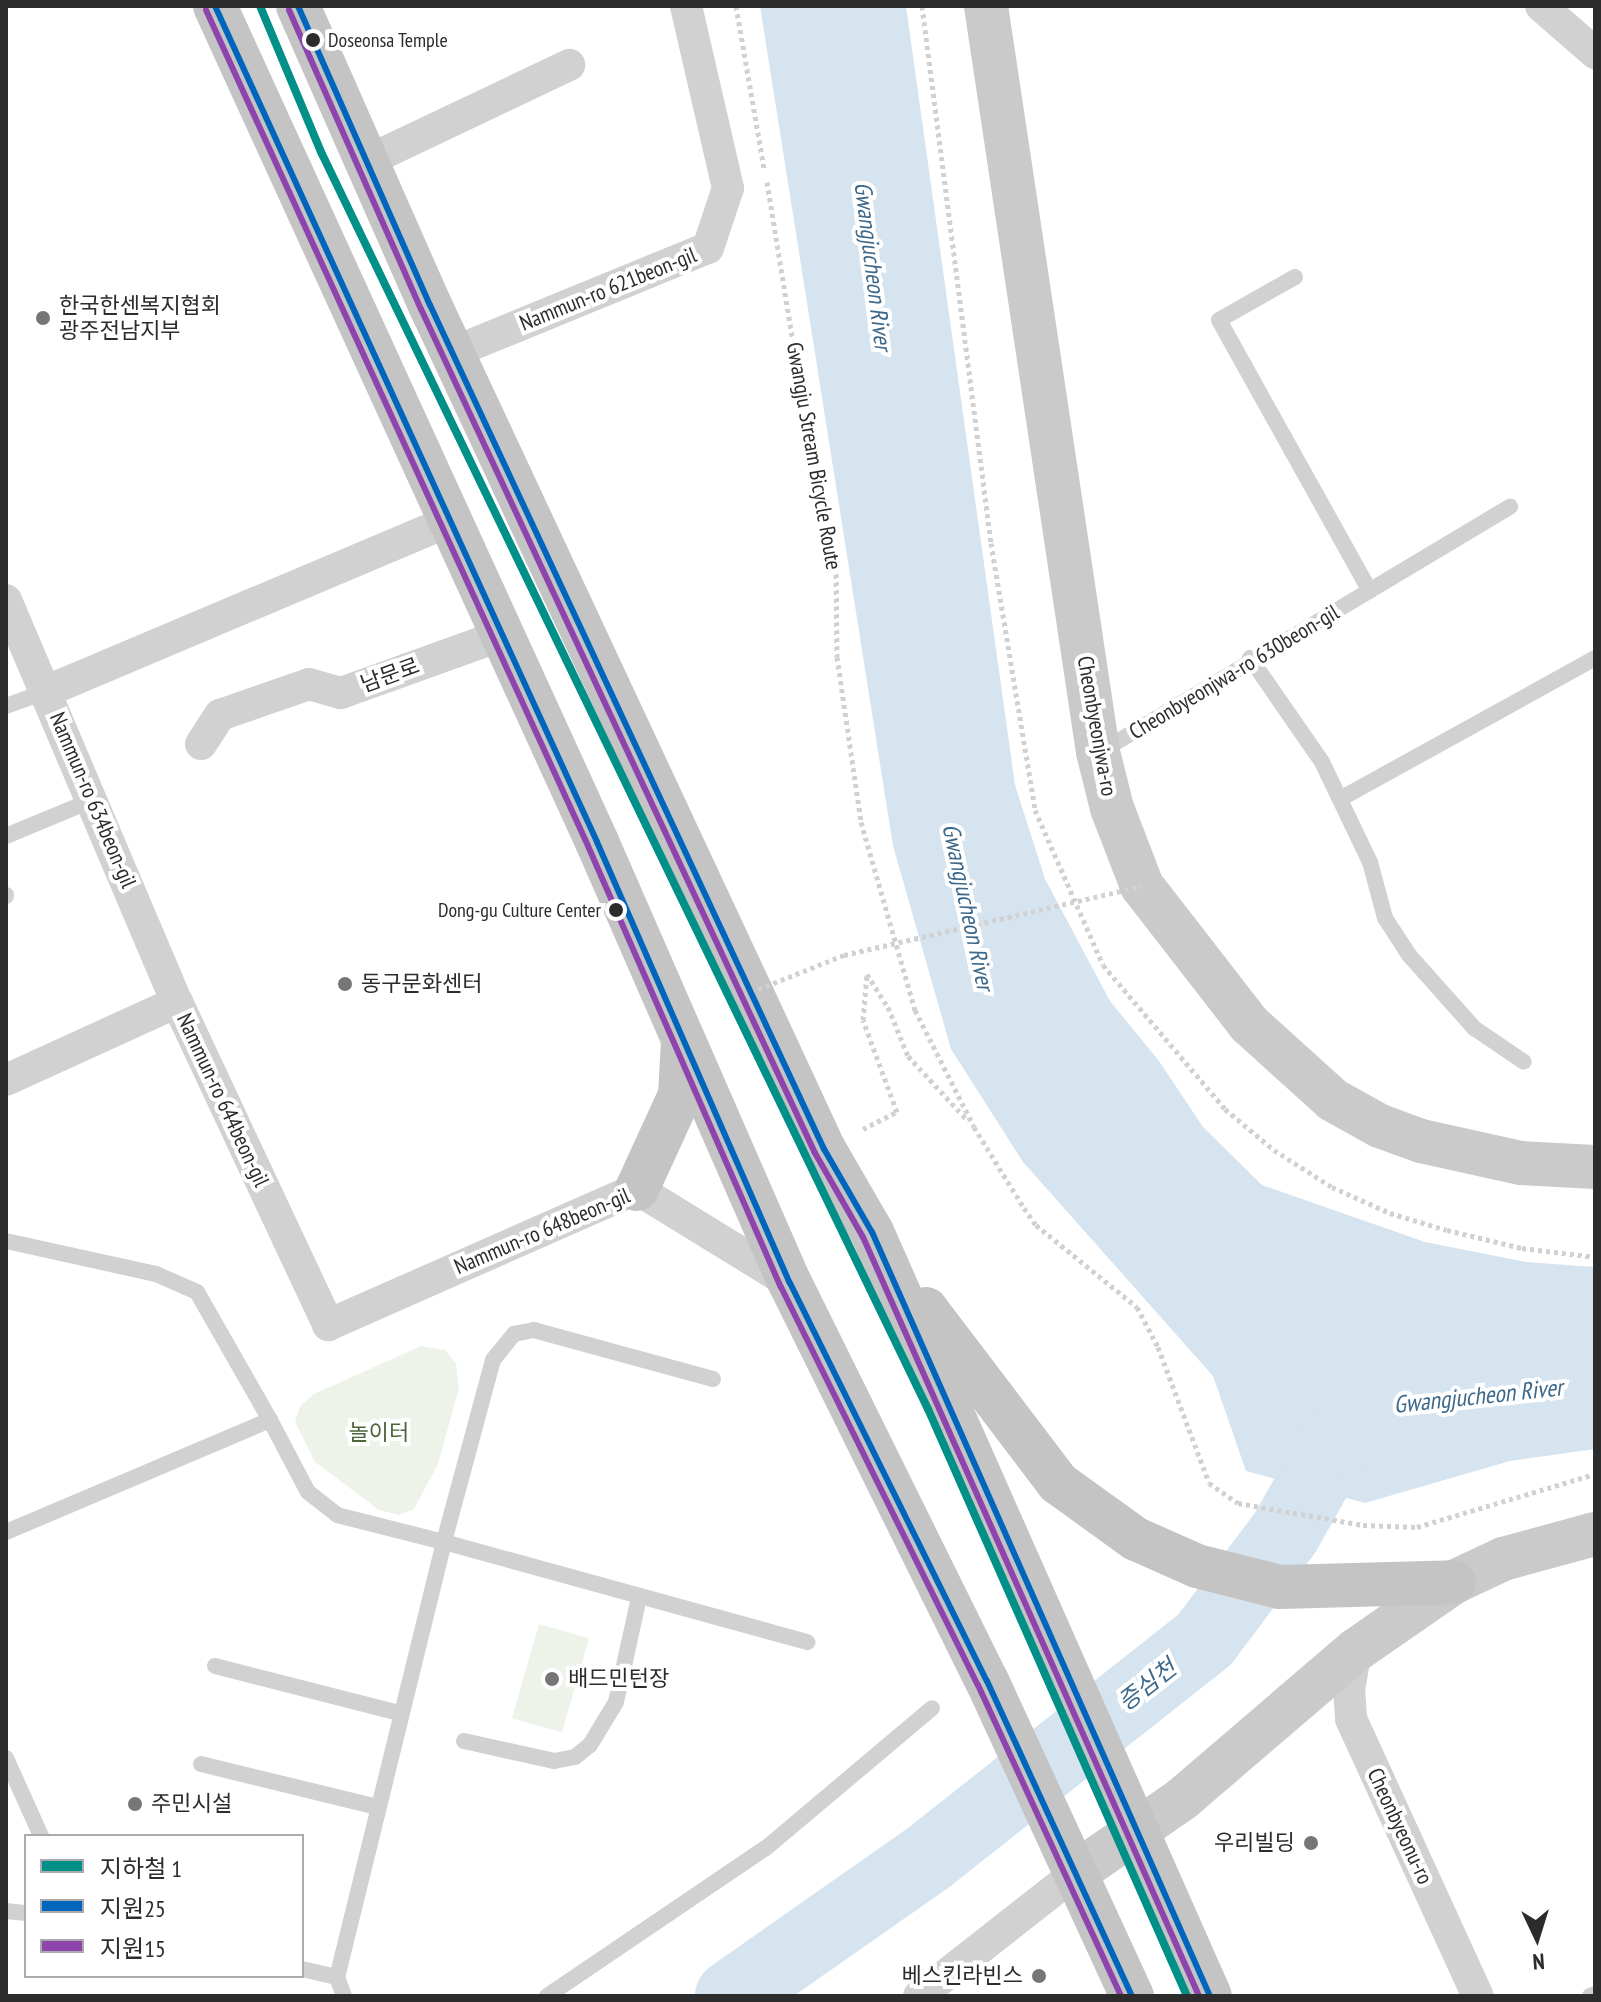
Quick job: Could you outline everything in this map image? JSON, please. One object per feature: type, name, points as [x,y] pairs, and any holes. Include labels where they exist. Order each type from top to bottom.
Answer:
[{"type":"main road","points":[[215,6],[502,635],[790,1283],[987,1681],[1132,1996]]},
{"type":"main road","points":[[298,6],[454,352],[824,1149],[872,1232],[967,1368],[1058,1483],[1136,1539],[1197,1566],[1240,1580],[1315,1589],[1454,1582]]},
{"type":"main road","name":"Cheonbyeonjwa-ro","points":[[986,6],[1098,752],[1112,808],[1142,886],[1249,1024],[1333,1100],[1380,1126],[1421,1141],[1521,1163],[1595,1167]]},
{"type":"main road","points":[[637,1189],[680,1095],[683,1039]]},
{"type":"main road","points":[[872,1232],[1051,1646],[1210,1996]]},
{"type":"main road","points":[[1077,1872],[1136,1833],[1356,1650],[1454,1582],[1503,1559],[1595,1534]]},
{"type":"street","name":"Nammun-ro 621beon-gil","points":[[454,352],[708,248],[728,188],[686,6]]},
{"type":"street","points":[[1541,6],[1595,53]]},
{"type":"street","points":[[367,161],[569,65]]},
{"type":"street","points":[[47,691],[450,521]]},
{"type":"street","name":"Nammun-ro 634beon-gil","points":[[6,600],[95,799],[177,1002]]},
{"type":"street","name":"남문로","points":[[201,744],[220,715],[309,684],[341,693],[502,635]]},
{"type":"street","name":"Nammun-ro 644beon-gil","points":[[6,1080],[177,1002],[328,1325]]},
{"type":"street","name":"Nammun-ro 648beon-gil","points":[[328,1325],[637,1189],[790,1283]]},
{"type":"street","name":"Cheonbyeonu-ro","points":[[1356,1650],[1351,1719],[1478,1996]]},
{"type":"street","points":[[919,1996],[1077,1872]]},
{"type":"lane","points":[[1295,277],[1219,320],[1370,591]]},
{"type":"lane","name":"Cheonbyeonjwa-ro 630beon-gil","points":[[1098,752],[1250,658],[1510,507]]},
{"type":"lane","points":[[1250,658],[1322,762],[1370,862],[1385,918],[1409,955],[1474,1028],[1524,1062]]},
{"type":"lane","points":[[1340,799],[1595,658]]},
{"type":"lane","points":[[6,706],[47,691]]},
{"type":"lane","points":[[6,836],[95,799]]},
{"type":"lane","points":[[6,1241],[156,1274],[197,1292],[308,1492],[337,1515],[808,1642]]},
{"type":"lane","points":[[344,1996],[337,1977],[399,1713],[493,1360],[514,1334],[534,1330],[713,1379]]},
{"type":"lane","points":[[6,1532],[270,1420]]},
{"type":"lane","points":[[464,1741],[554,1761],[575,1757],[590,1745],[616,1702],[639,1597]]},
{"type":"lane","points":[[215,1666],[399,1713]]},
{"type":"lane","points":[[547,1996],[766,1848],[932,1708]]},
{"type":"lane","points":[[6,1758],[40,1834]]},
{"type":"lane","points":[[201,1764],[377,1807]]},
{"type":"lane","points":[[304,1969],[337,1977]]},
{"type":"path","name":"Gwangju Stream Bicycle Route","points":[[736,6],[806,422],[836,566],[837,657],[861,822],[915,1010],[974,1127],[1036,1225],[1142,1314],[1209,1483],[1238,1503],[1363,1525],[1417,1527],[1595,1474]]},
{"type":"path","points":[[751,992],[844,955],[1142,886]]},
{"type":"path","name":"Gwangju Stream Bicycle Route","points":[[824,1149],[897,1112],[863,1020],[867,974],[888,1007],[908,1056],[974,1127]]},
{"type":"green space","name":"놀이터","points":[[421,1346],[445,1350],[456,1363],[459,1388],[438,1464],[414,1509],[399,1515],[379,1510],[315,1462],[295,1422],[300,1406],[314,1394]]},
{"type":"green space","name":"배드민턴장","points":[[539,1624],[589,1638],[562,1733],[512,1718]]},
{"type":"water","name":"Gwangjucheon River","points":[[760,6],[906,6],[1015,785],[1045,879],[1110,1001],[1159,1061],[1203,1127],[1262,1185],[1425,1242],[1526,1262],[1595,1267],[1595,1449],[1510,1461],[1365,1503],[1246,1471],[1213,1376],[1023,1162],[951,1049],[893,846]]},
{"type":"waterway","name":"증심천","points":[[731,1996],[928,1858],[1205,1639],[1285,1533],[1338,1439],[1375,1418]]},
{"type":"metro line","name":"1","points":[[260,6],[322,154],[928,1409],[1187,1996]]},
{"type":"transit line","name":"지원25","points":[[215,6],[597,842],[790,1283],[987,1681],[1132,1996]]},
{"type":"transit line","name":"지원25","points":[[298,6],[430,305],[824,1149],[872,1232],[1210,1996]]},
{"type":"transit line","name":"지원15","points":[[206,10],[588,846],[781,1287],[978,1685],[1121,1996]]},
{"type":"transit line","name":"지원15","points":[[289,10],[421,309],[815,1153],[863,1237],[1199,1996]]},
{"type":"place","name":"Doseonsa Temple","points":[[313,40]]},
{"type":"place","name":"한국한센복지협회 광주전남지부","points":[[43,318]]},
{"type":"place","name":"Dong-gu Culture Center","points":[[616,910]]},
{"type":"place","name":"동구문화센터","points":[[345,984]]},
{"type":"place","name":"배드민턴장","points":[[552,1679]]},
{"type":"place","name":"주민시설","points":[[135,1804]]},
{"type":"place","name":"우리빌딩","points":[[1311,1843]]},
{"type":"place","name":"베스킨라빈스","points":[[1039,1976]]}]
